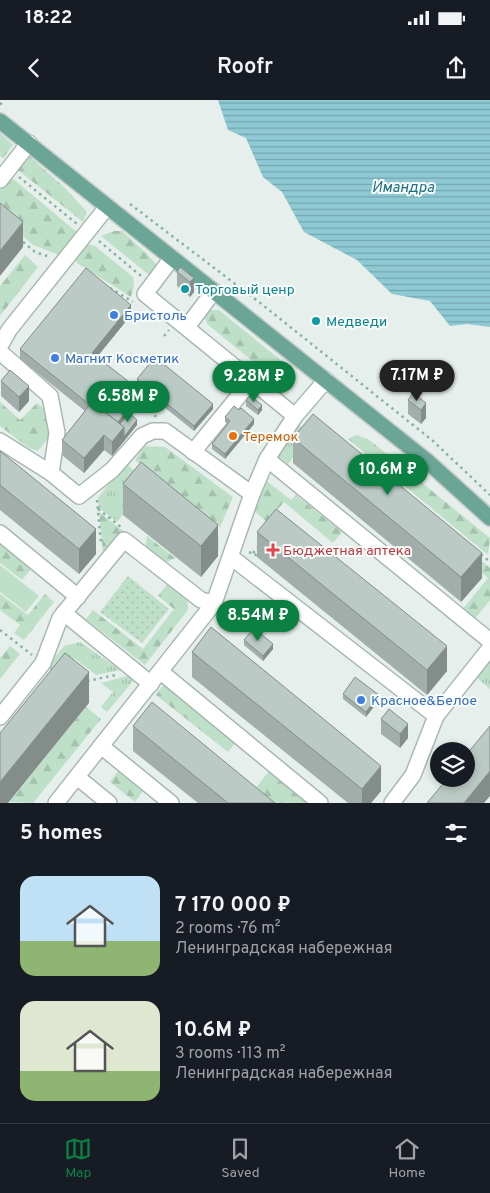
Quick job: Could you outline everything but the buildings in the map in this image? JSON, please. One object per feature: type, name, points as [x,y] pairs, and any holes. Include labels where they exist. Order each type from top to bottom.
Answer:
[{"type":"main road","points":[[3,115],[29,143],[426,461],[490,518]]},
{"type":"lane","points":[[0,180],[29,143]]},
{"type":"lane","points":[[0,346],[9,330],[107,207]]},
{"type":"lane","points":[[172,258],[145,294],[295,416]]},
{"type":"lane","points":[[187,327],[214,291]]},
{"type":"lane","points":[[0,352],[50,396],[58,433],[51,473]]},
{"type":"lane","points":[[193,452],[252,380]]},
{"type":"lane","points":[[56,803],[214,603],[252,494],[267,459],[295,416],[326,380]]},
{"type":"lane","points":[[0,441],[51,473],[79,496],[112,470],[142,436],[153,431],[165,432],[252,494]]},
{"type":"lane","points":[[267,459],[490,642]]},
{"type":"lane","points":[[0,533],[78,597]]},
{"type":"lane","points":[[0,716],[43,663],[60,618],[124,540],[201,600],[214,603]]},
{"type":"lane","points":[[231,557],[436,716]]},
{"type":"lane","points":[[64,613],[135,671],[156,678],[320,803]]},
{"type":"lane","points":[[392,803],[413,775],[436,716],[490,648]]},
{"type":"lane","points":[[101,746],[171,803]]},
{"type":"lane","points":[[77,777],[109,803]]},
{"type":"path","points":[[0,103],[3,115]]},
{"type":"path","points":[[125,200],[267,308],[433,441],[490,496]]},
{"type":"path","points":[[145,321],[150,316]]},
{"type":"path","points":[[164,336],[168,331]]},
{"type":"path","points":[[276,402],[277,396],[295,374]]},
{"type":"path","points":[[144,399],[148,403]]},
{"type":"path","points":[[95,483],[101,551],[99,570]]},
{"type":"path","points":[[97,508],[129,533],[124,540]]},
{"type":"path","points":[[258,546],[252,553],[256,555],[262,548]]},
{"type":"path","points":[[475,549],[490,562]]},
{"type":"path","points":[[0,630],[43,663]]},
{"type":"path","points":[[80,682],[135,671]]},
{"type":"green space","points":[[0,133],[13,145],[3,158],[0,156]]},
{"type":"green space","points":[[28,155],[65,188],[87,212],[83,222],[18,170]]},
{"type":"green space","points":[[11,177],[79,234],[59,255],[33,245],[0,216],[0,190]]},
{"type":"green space","points":[[114,231],[122,231],[160,269],[154,279],[101,236]]},
{"type":"green space","points":[[83,243],[95,246],[133,277],[134,285],[131,297],[77,263],[74,255]]},
{"type":"green space","points":[[25,255],[38,267],[0,316],[0,286]]},
{"type":"green space","points":[[210,310],[219,310],[294,371],[287,373],[266,372],[207,324],[203,313]]},
{"type":"green space","points":[[0,402],[20,420],[37,403],[47,411],[49,437],[38,451],[29,448],[0,426]]},
{"type":"green space","points":[[299,425],[312,435],[288,464],[277,455]]},
{"type":"green space","points":[[356,435],[368,439],[490,538],[488,555],[348,439]]},
{"type":"green space","points":[[341,445],[490,568],[490,600],[474,620],[462,610],[488,578],[336,452]]},
{"type":"green space","points":[[144,446],[165,447],[233,497],[220,527],[135,460]]},
{"type":"green space","points":[[125,463],[219,538],[218,555],[141,492],[117,522],[99,508],[98,498]]},
{"type":"green space","points":[[263,478],[291,500],[296,495],[342,532],[333,543],[284,502],[267,522],[253,510]]},
{"type":"green space","points":[[99,512],[127,534],[107,556],[103,553]]},
{"type":"green space","points":[[147,536],[175,558],[163,564],[145,550]]},
{"type":"green space","points":[[0,541],[33,567],[22,580],[0,563]]},
{"type":"green space","points":[[0,565],[39,596],[26,612],[0,592]]},
{"type":"green space","points":[[128,576],[169,609],[142,643],[100,612]]},
{"type":"green space","points":[[168,583],[187,598],[188,610],[145,665],[86,619],[93,610],[143,649],[174,609],[158,596]]},
{"type":"green space","points":[[0,594],[28,615],[45,594],[54,602],[24,640],[14,633],[20,625],[0,610]]},
{"type":"green space","points":[[80,642],[120,670],[96,675],[75,659],[59,677],[47,667],[64,646]]},
{"type":"green space","points":[[10,646],[20,654],[0,679],[0,658]]},
{"type":"green space","points":[[490,660],[490,689],[476,677]]},
{"type":"green space","points":[[127,676],[134,680],[107,712],[101,707],[113,692],[101,683]]},
{"type":"green space","points":[[164,684],[236,742],[228,752],[156,695]]},
{"type":"green space","points":[[86,707],[101,719],[33,803],[9,802]]},
{"type":"green space","points":[[118,771],[143,791],[135,802],[110,782]]},
{"type":"green space","points":[[269,771],[310,803],[247,803]]},
{"type":"water","name":"Имандра","points":[[218,100],[490,100],[490,327],[467,324],[450,326],[430,301],[392,294],[357,260],[304,232],[282,192],[263,177],[246,138],[228,130]]},
{"type":"place","name":"Торговый ценр","points":[[185,289]]},
{"type":"place","name":"Бристоль","points":[[114,315]]},
{"type":"place","name":"Медведи","points":[[316,321]]},
{"type":"place","name":"Магнит Косметик","points":[[55,358]]},
{"type":"place","name":"Теремок","points":[[233,436]]},
{"type":"place","name":"Бюджетная аптека","points":[[273,550]]},
{"type":"place","name":"Красное&Белое","points":[[361,700]]}]
